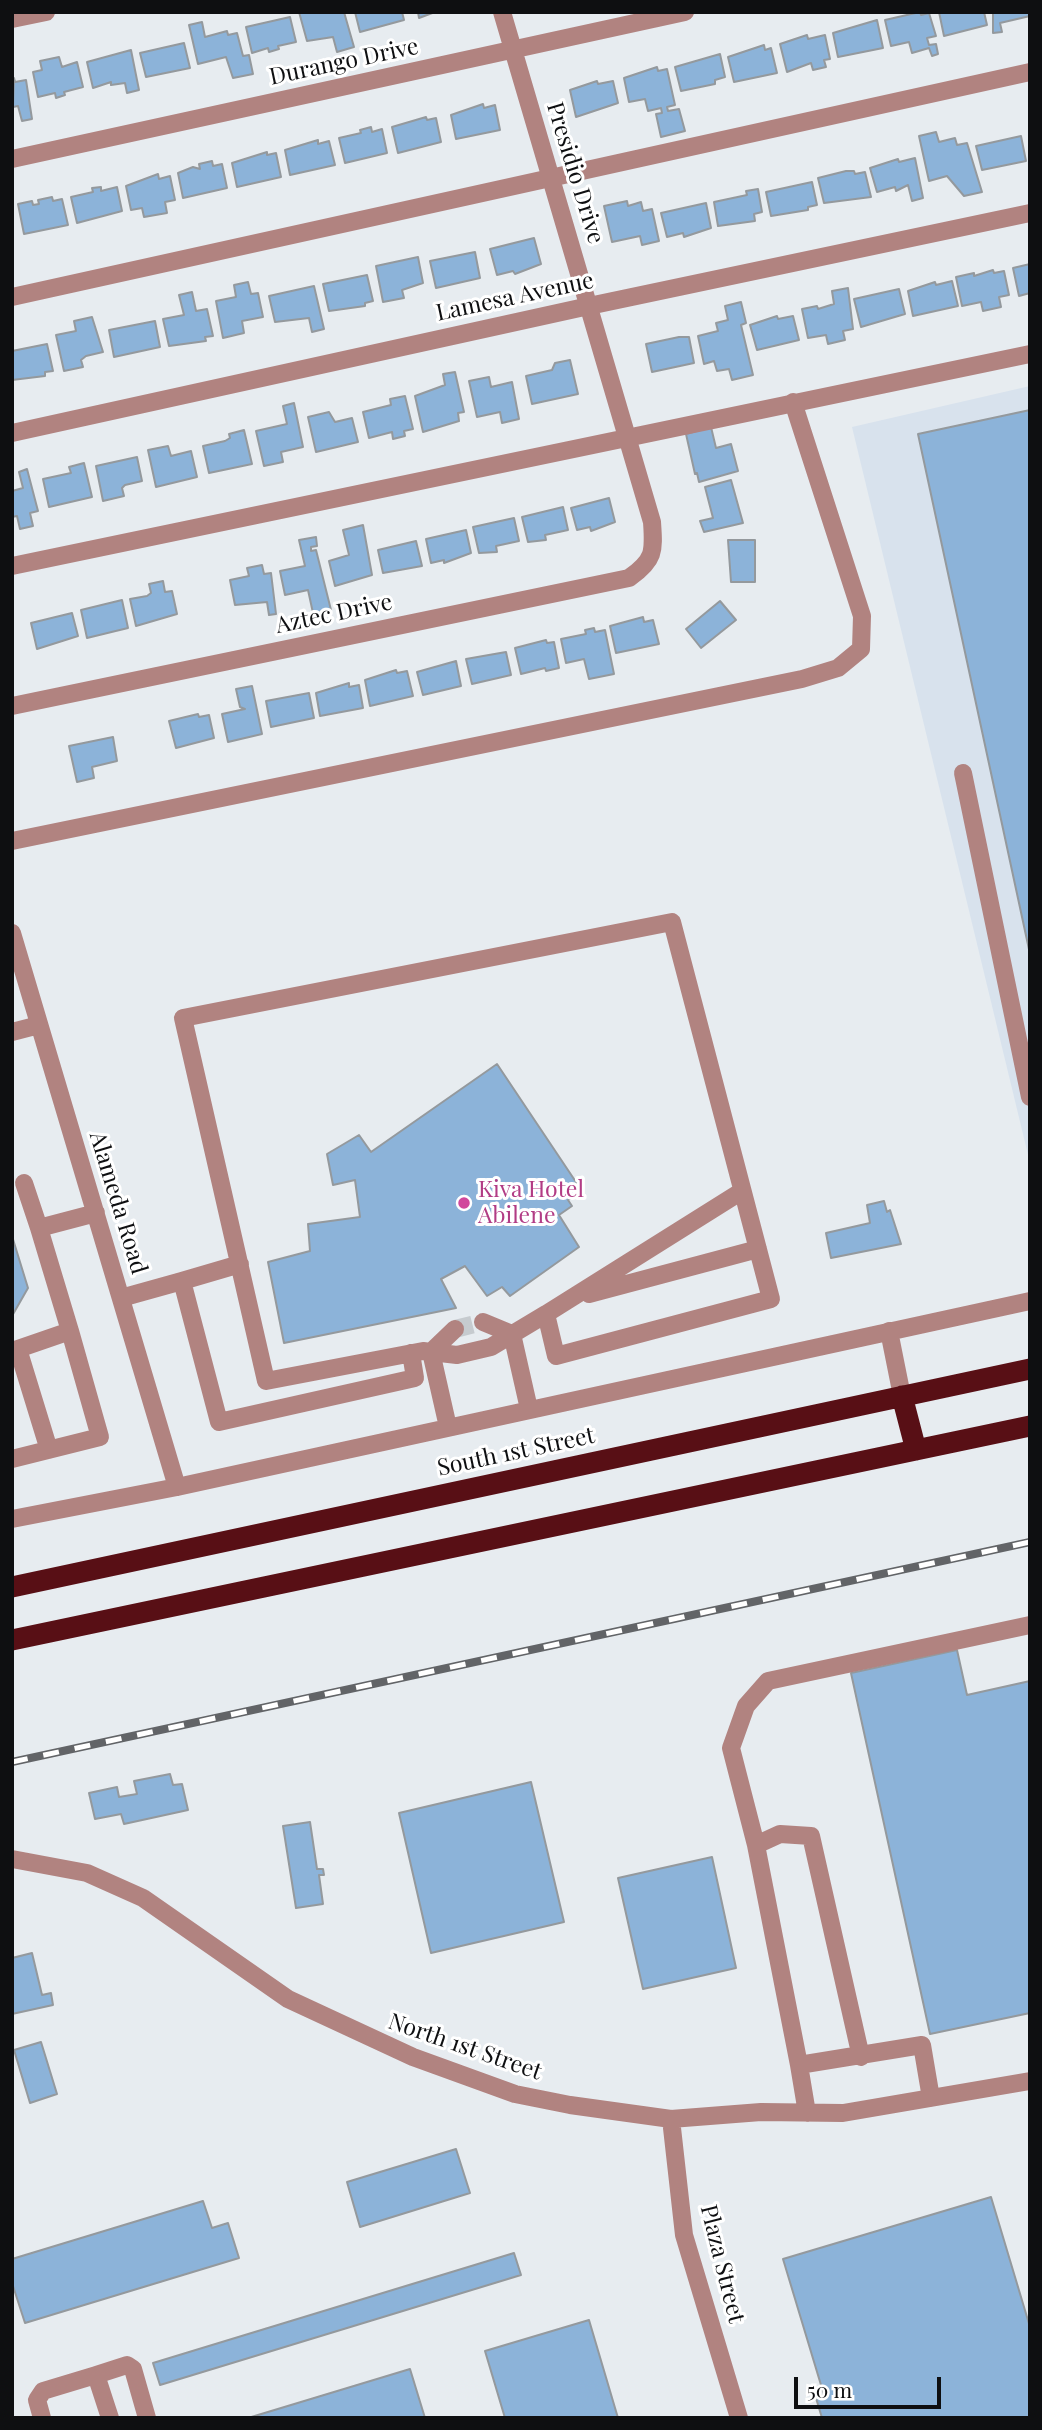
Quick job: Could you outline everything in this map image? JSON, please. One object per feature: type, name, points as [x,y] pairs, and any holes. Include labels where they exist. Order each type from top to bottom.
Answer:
[{"type":"highway","name":"South 1st Street","points":[[12,1587],[1030,1369]]},
{"type":"highway","points":[[902,1396],[916,1450]]},
{"type":"highway","points":[[12,1640],[1030,1426]]},
{"type":"street","points":[[12,19],[46,12]]},
{"type":"street","name":"Presidio Drive","points":[[502,12],[652,522],[654,550]]},
{"type":"street","name":"Durango Drive","points":[[12,159],[685,12]]},
{"type":"street","points":[[12,297],[1030,72]]},
{"type":"street","name":"Lamesa Avenue","points":[[12,433],[589,306],[1030,213]]},
{"type":"street","points":[[12,566],[1030,354]]},
{"type":"street","points":[[12,841],[802,679],[838,668],[861,649],[862,616],[793,402]]},
{"type":"street","name":"Aztec Drive","points":[[12,706],[629,578],[644,567],[654,550]]},
{"type":"street","points":[[963,773],[1030,1097]]},
{"type":"street","points":[[547,1314],[556,1356],[771,1299],[672,922],[183,1018],[267,1381],[411,1353],[457,1355],[491,1347],[742,1191]]},
{"type":"street","name":"Alameda Road","points":[[12,933],[177,1486]]},
{"type":"street","points":[[12,1032],[39,1025]]},
{"type":"street","points":[[12,1459],[100,1437],[24,1182]]},
{"type":"street","points":[[38,1228],[96,1213]]},
{"type":"street","points":[[570,1299],[758,1250]]},
{"type":"street","points":[[121,1298],[240,1264]]},
{"type":"street","points":[[182,1281],[219,1422],[415,1378],[411,1353]]},
{"type":"street","name":"South 1st Street","points":[[12,1520],[1030,1301]]},
{"type":"street","points":[[482,1322],[512,1334]]},
{"type":"street","points":[[432,1352],[455,1329]]},
{"type":"street","points":[[49,1450],[15,1350],[70,1331]]},
{"type":"street","points":[[889,1331],[902,1396]]},
{"type":"street","points":[[512,1334],[529,1409]]},
{"type":"street","points":[[432,1352],[448,1427]]},
{"type":"street","points":[[807,2113],[756,1845],[731,1748],[746,1706],[768,1681],[1030,1625]]},
{"type":"street","points":[[756,1845],[780,1834],[811,1836],[861,2057]]},
{"type":"street","name":"North 1st Street","points":[[12,1859],[87,1873],[143,1898],[288,1999],[413,2057],[515,2094],[570,2105],[671,2119],[761,2112],[843,2113],[1030,2081]]},
{"type":"street","points":[[799,2065],[922,2045],[931,2098]]},
{"type":"street","name":"Plaza Street","points":[[671,2119],[684,2235],[739,2418]]},
{"type":"street","points":[[43,2418],[37,2400],[43,2391],[127,2365],[133,2369],[147,2418]]},
{"type":"street","points":[[96,2375],[110,2418]]},
{"type":"shaded area","points":[[1030,386],[1030,1163],[852,427]]},
{"type":"building","points":[[299,12],[344,12],[354,47],[337,52],[333,37],[307,41]]},
{"type":"building","points":[[355,12],[402,12],[404,20],[360,32]]},
{"type":"building","points":[[418,12],[435,12],[419,18]]},
{"type":"building","points":[[920,12],[921,15],[929,13],[936,36],[927,38],[929,45],[936,44],[938,54],[932,56],[929,48],[912,53],[909,42],[891,46],[885,20]]},
{"type":"building","points":[[939,12],[984,12],[987,25],[944,36]]},
{"type":"building","points":[[993,12],[1030,12],[1030,16],[1000,23],[1002,32],[993,33]]},
{"type":"building","points":[[290,17],[296,42],[278,46],[279,49],[269,52],[268,48],[252,53],[246,27]]},
{"type":"building","points":[[877,20],[883,48],[838,57],[833,33]]},
{"type":"building","points":[[202,22],[205,37],[227,31],[228,35],[237,33],[243,56],[249,55],[253,74],[233,78],[226,57],[198,64],[189,25]]},
{"type":"building","points":[[807,35],[808,39],[825,35],[830,59],[824,60],[826,67],[813,70],[811,63],[787,72],[780,44]]},
{"type":"building","points":[[184,43],[190,68],[146,77],[140,53]]},
{"type":"building","points":[[764,45],[765,50],[771,48],[777,73],[734,82],[728,57]]},
{"type":"building","points":[[131,50],[139,90],[127,93],[125,83],[111,85],[111,82],[93,88],[87,62]]},
{"type":"building","points":[[720,54],[725,77],[715,80],[715,84],[681,91],[675,67]]},
{"type":"building","points":[[59,57],[62,67],[77,62],[83,87],[64,92],[65,95],[56,98],[55,93],[38,97],[33,72],[42,70],[40,61]]},
{"type":"building","points":[[657,67],[658,71],[667,69],[675,105],[667,107],[668,111],[679,109],[685,131],[661,137],[656,114],[662,113],[661,108],[648,111],[645,99],[629,102],[624,78]]},
{"type":"building","points":[[14,78],[15,82],[26,80],[32,119],[22,121],[18,106],[13,107]]},
{"type":"building","points":[[597,81],[598,84],[613,81],[618,103],[576,117],[570,90]]},
{"type":"building","points":[[483,104],[484,108],[495,105],[500,130],[456,139],[451,115]]},
{"type":"building","points":[[426,117],[427,120],[436,118],[441,142],[398,153],[392,127]]},
{"type":"building","points":[[371,127],[372,132],[382,129],[387,153],[345,163],[339,138],[361,133],[360,130]]},
{"type":"building","points":[[936,132],[939,142],[955,138],[957,145],[967,143],[982,192],[964,196],[947,176],[929,181],[919,136]]},
{"type":"building","points":[[1021,136],[1026,161],[982,170],[976,146]]},
{"type":"building","points":[[318,140],[318,144],[329,141],[335,165],[290,175],[285,150]]},
{"type":"building","points":[[267,152],[267,155],[276,153],[281,177],[237,187],[232,163]]},
{"type":"building","points":[[915,158],[923,198],[912,201],[908,185],[896,191],[895,187],[877,192],[870,168],[898,159],[899,162]]},
{"type":"building","points":[[212,161],[213,166],[222,164],[227,188],[183,198],[178,173],[193,167],[200,169],[199,164]]},
{"type":"building","points":[[854,171],[855,174],[865,172],[871,197],[824,203],[818,178]]},
{"type":"building","points":[[158,174],[159,179],[170,176],[175,200],[165,202],[167,213],[144,217],[142,208],[131,210],[126,186]]},
{"type":"building","points":[[812,182],[817,205],[808,207],[808,210],[771,216],[766,192]]},
{"type":"building","points":[[101,187],[101,191],[117,187],[122,211],[77,223],[71,197],[93,192],[92,188]]},
{"type":"building","points":[[758,189],[762,212],[754,214],[755,221],[718,226],[714,202],[747,195],[746,191]]},
{"type":"building","points":[[52,197],[53,201],[62,199],[68,225],[24,234],[18,204],[32,201],[33,205],[39,204],[38,200]]},
{"type":"building","points":[[627,201],[628,206],[641,202],[643,211],[652,209],[659,241],[642,245],[640,236],[612,242],[604,206]]},
{"type":"building","points":[[706,203],[711,228],[684,237],[683,233],[667,237],[661,213]]},
{"type":"building","points":[[534,238],[541,264],[515,274],[513,271],[497,275],[490,249]]},
{"type":"building","points":[[475,252],[480,278],[436,288],[430,261]]},
{"type":"building","points":[[418,257],[423,283],[402,290],[404,298],[383,302],[376,266]]},
{"type":"building","points":[[1030,264],[1030,293],[1019,296],[1013,268]]},
{"type":"building","points":[[993,270],[994,273],[1004,271],[1009,295],[999,297],[1001,307],[983,311],[981,302],[962,306],[956,277],[974,273],[974,276]]},
{"type":"building","points":[[367,275],[373,301],[365,303],[365,306],[329,311],[323,284]]},
{"type":"building","points":[[952,281],[958,306],[913,316],[908,291],[935,282],[936,285]]},
{"type":"building","points":[[248,282],[251,294],[258,293],[263,317],[242,321],[244,333],[223,338],[216,301],[236,297],[234,285]]},
{"type":"building","points":[[314,286],[324,329],[312,332],[309,318],[275,322],[269,296]]},
{"type":"building","points":[[848,288],[853,329],[843,331],[845,340],[828,344],[826,335],[808,338],[802,309],[817,306],[818,309],[834,304],[832,291]]},
{"type":"building","points":[[899,289],[905,314],[861,327],[854,299]]},
{"type":"building","points":[[192,292],[196,311],[207,309],[213,336],[205,337],[206,341],[169,346],[163,319],[184,315],[179,295]]},
{"type":"building","points":[[741,302],[746,323],[741,325],[753,375],[732,380],[729,369],[717,371],[714,361],[704,364],[698,336],[718,331],[716,323],[728,320],[725,306]]},
{"type":"building","points":[[777,316],[778,319],[793,316],[799,340],[757,350],[750,325]]},
{"type":"building","points":[[92,317],[103,352],[86,356],[81,360],[83,367],[64,371],[56,335],[76,331],[74,321]]},
{"type":"building","points":[[155,321],[160,347],[114,357],[109,330]]},
{"type":"building","points":[[689,337],[694,363],[652,372],[646,344]]},
{"type":"building","points":[[47,344],[53,371],[45,372],[45,376],[12,380],[12,351]]},
{"type":"building","points":[[570,360],[578,394],[532,404],[526,376],[552,370],[555,363]]},
{"type":"building","points":[[455,372],[464,412],[458,413],[459,421],[423,432],[415,396],[445,385],[443,374]]},
{"type":"building","points":[[489,377],[491,387],[512,382],[519,419],[502,423],[500,412],[477,417],[469,381]]},
{"type":"building","points":[[405,396],[413,429],[404,431],[405,436],[393,439],[392,432],[369,438],[363,412],[391,405],[390,399]]},
{"type":"building","points":[[294,403],[303,447],[281,452],[283,462],[264,466],[256,431],[287,424],[283,406]]},
{"type":"building","points":[[1030,410],[1030,954],[918,434]]},
{"type":"building","points":[[329,412],[335,422],[352,418],[358,442],[316,452],[308,417]]},
{"type":"building","points":[[711,427],[716,448],[731,444],[738,471],[699,482],[686,434]]},
{"type":"building","points":[[244,430],[252,464],[209,473],[203,446],[225,441],[230,438],[229,434]]},
{"type":"building","points":[[168,446],[171,456],[191,451],[197,477],[156,487],[148,450]]},
{"type":"building","points":[[137,457],[142,481],[125,485],[122,488],[124,496],[103,501],[96,466]]},
{"type":"building","points":[[84,463],[92,497],[49,507],[43,479],[71,473],[69,467]]},
{"type":"building","points":[[27,469],[38,511],[30,513],[33,526],[20,529],[17,516],[12,517],[12,491],[23,488],[19,472]]},
{"type":"building","points":[[731,480],[743,523],[704,532],[700,521],[713,518],[705,487]]},
{"type":"building","points":[[609,498],[615,522],[591,531],[590,527],[577,530],[571,508]]},
{"type":"building","points":[[563,507],[568,530],[545,535],[546,540],[528,542],[522,517]]},
{"type":"building","points":[[514,518],[519,541],[496,546],[497,552],[479,553],[473,527]]},
{"type":"building","points":[[363,525],[372,575],[335,586],[329,561],[349,555],[343,530]]},
{"type":"building","points":[[466,530],[471,553],[444,563],[444,560],[431,563],[426,539]]},
{"type":"building","points":[[316,537],[317,546],[311,547],[311,551],[316,550],[331,610],[313,613],[308,590],[285,595],[280,571],[305,566],[299,540]]},
{"type":"building","points":[[728,540],[755,540],[755,582],[731,582]]},
{"type":"building","points":[[416,541],[422,566],[383,573],[378,550]]},
{"type":"building","points":[[262,565],[264,574],[271,573],[276,614],[269,615],[267,602],[235,605],[230,580],[249,576],[247,568]]},
{"type":"building","points":[[163,581],[165,592],[172,591],[177,614],[136,626],[130,599],[147,596],[151,593],[149,584]]},
{"type":"building","points":[[122,600],[128,628],[87,638],[81,610]]},
{"type":"building","points":[[720,601],[736,620],[701,648],[686,629]]},
{"type":"building","points":[[72,613],[78,636],[37,649],[31,623]]},
{"type":"building","points":[[643,617],[644,622],[653,620],[659,644],[616,653],[610,626]]},
{"type":"building","points":[[594,628],[595,632],[605,630],[614,674],[589,679],[584,659],[566,663],[561,639],[586,634],[585,630]]},
{"type":"building","points":[[546,640],[547,643],[554,642],[559,668],[546,671],[545,668],[521,674],[515,648]]},
{"type":"building","points":[[506,652],[511,675],[472,684],[466,659]]},
{"type":"building","points":[[456,661],[461,686],[423,695],[417,672]]},
{"type":"building","points":[[396,670],[397,673],[407,671],[413,696],[370,706],[365,680]]},
{"type":"building","points":[[349,683],[349,687],[359,685],[363,708],[320,716],[316,693]]},
{"type":"building","points":[[252,686],[262,734],[228,742],[222,714],[245,709],[240,707],[236,689]]},
{"type":"building","points":[[309,693],[314,718],[271,727],[266,701]]},
{"type":"building","points":[[198,714],[199,717],[209,715],[214,738],[176,748],[169,721]]},
{"type":"building","points":[[113,737],[117,761],[92,767],[94,778],[77,782],[69,746]]},
{"type":"building","name":"Kiva Hotel Abilene","points":[[497,1064],[582,1191],[568,1200],[572,1206],[559,1215],[579,1247],[510,1296],[502,1287],[487,1296],[465,1266],[441,1279],[456,1308],[284,1343],[268,1262],[310,1251],[308,1224],[360,1217],[355,1180],[333,1185],[327,1154],[359,1135],[371,1152]]},
{"type":"building","points":[[884,1201],[887,1212],[890,1210],[901,1244],[831,1258],[826,1233],[870,1223],[867,1205]]},
{"type":"building","points":[[12,1236],[28,1288],[12,1316]]},
{"type":"building","points":[[957,1650],[967,1695],[1030,1681],[1030,2013],[930,2034],[851,1673]]},
{"type":"building","points":[[170,1774],[173,1785],[182,1784],[188,1810],[124,1824],[121,1814],[95,1819],[89,1793],[117,1787],[119,1797],[137,1794],[134,1781]]},
{"type":"building","points":[[531,1782],[564,1922],[431,1953],[399,1813]]},
{"type":"building","points":[[310,1822],[317,1869],[323,1869],[324,1875],[319,1875],[323,1904],[296,1908],[283,1826]]},
{"type":"building","points":[[712,1857],[736,1968],[643,1989],[618,1878]]},
{"type":"building","points":[[32,1953],[42,1995],[51,1993],[53,2005],[12,2014],[12,1958]]},
{"type":"building","points":[[41,2042],[57,2094],[30,2103],[14,2050]]},
{"type":"building","points":[[456,2149],[470,2193],[360,2227],[347,2182]]},
{"type":"building","points":[[991,2197],[1030,2327],[1030,2418],[822,2418],[816,2398],[824,2395],[783,2259]]},
{"type":"building","points":[[203,2201],[212,2228],[228,2223],[239,2258],[25,2323],[12,2283],[12,2259]]},
{"type":"building","points":[[514,2253],[521,2275],[160,2385],[153,2363]]},
{"type":"building","points":[[589,2320],[618,2418],[505,2418],[485,2351]]},
{"type":"building","points":[[410,2369],[425,2418],[248,2418]]},
{"type":"tunnel","points":[[455,1329],[483,1322]]},
{"type":"railway","points":[[12,1762],[1030,1542]]},
{"type":"place","name":"Kiva Hotel Abilene","points":[[464,1203]]}]
